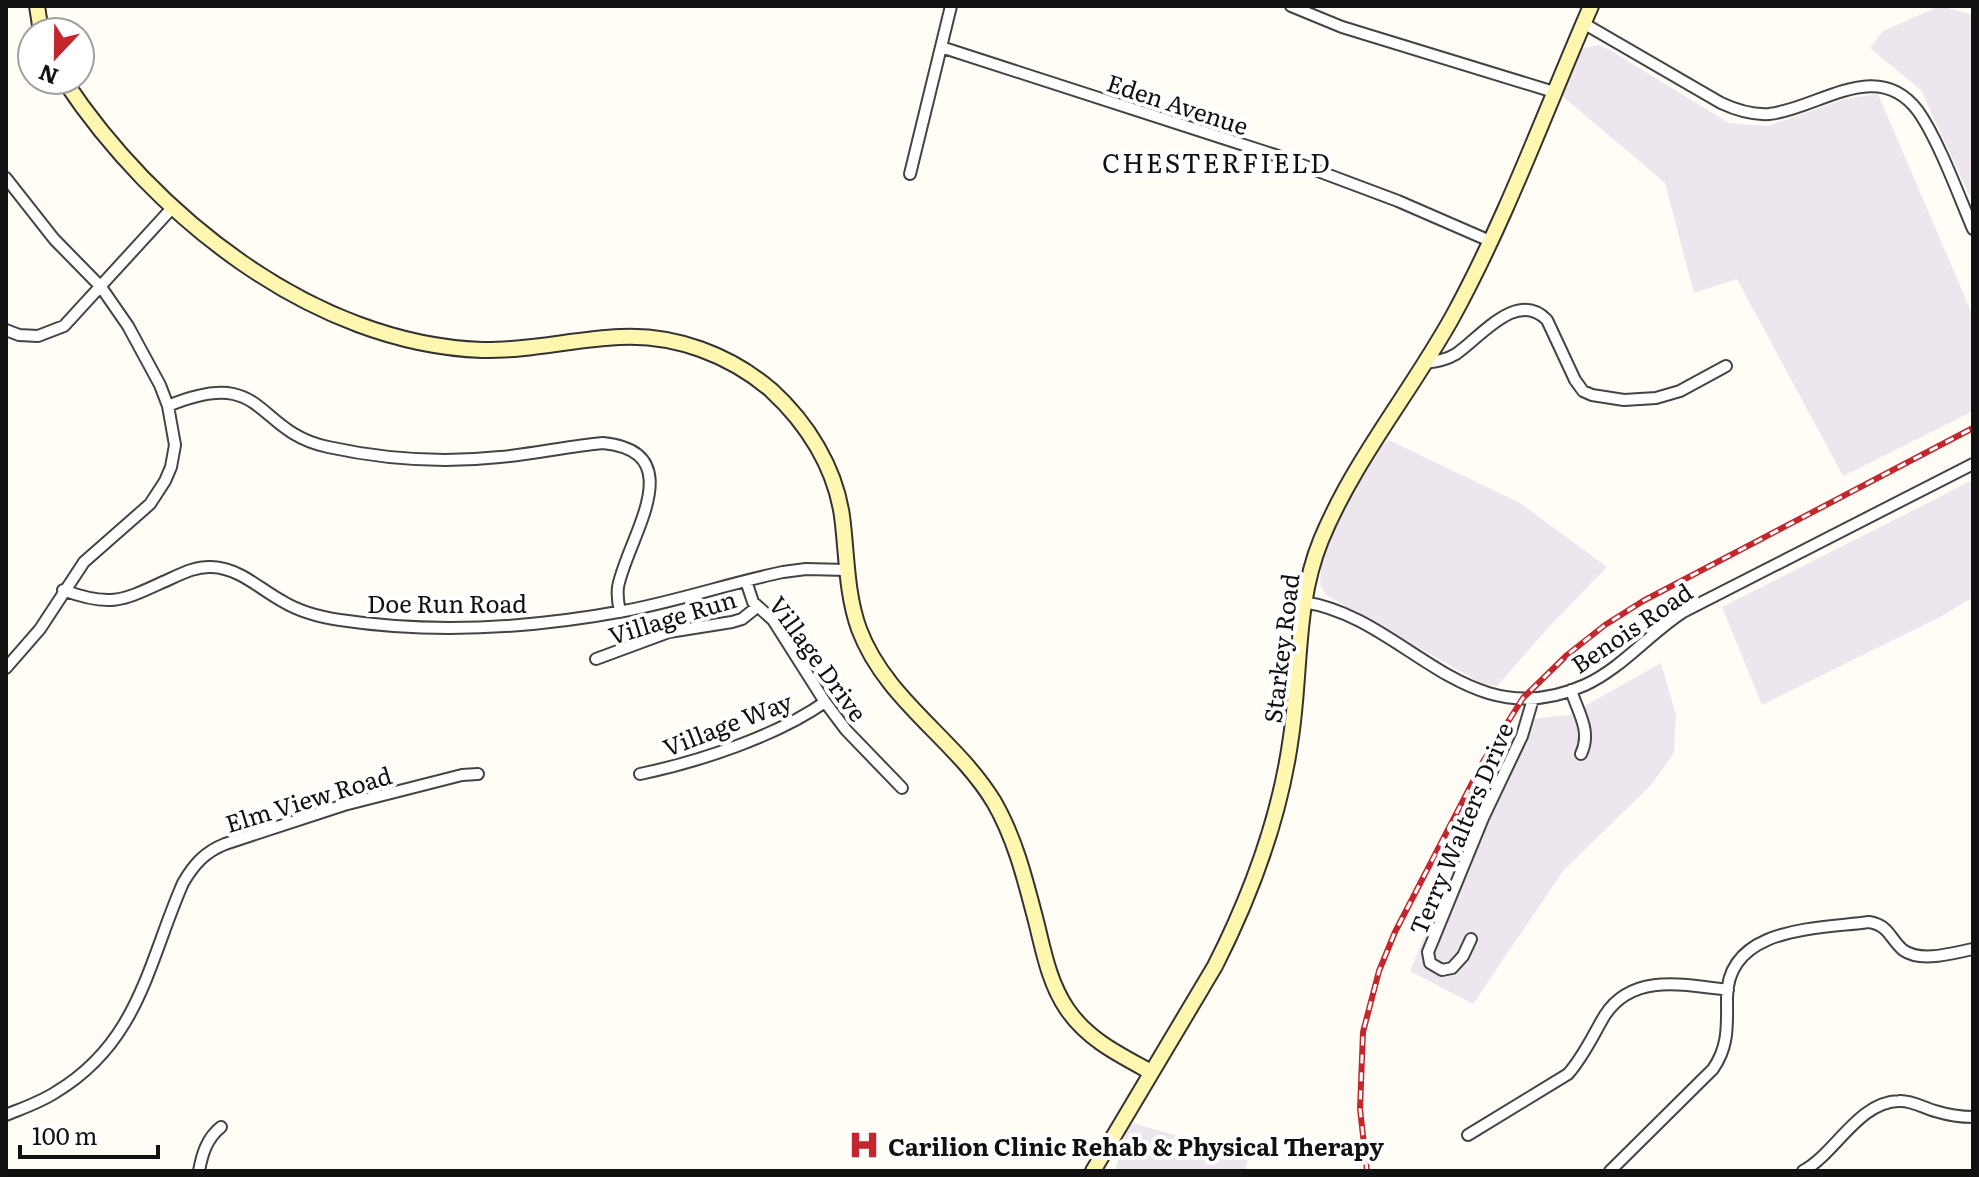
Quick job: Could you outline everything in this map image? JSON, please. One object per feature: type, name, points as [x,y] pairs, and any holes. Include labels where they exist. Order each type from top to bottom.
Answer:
[{"type":"street","points":[[910,174],[951,6]]},
{"type":"street","points":[[1291,6],[1342,27],[1554,92]]},
{"type":"street","name":"Starkey Road","points":[[1093,1171],[1218,960],[1264,853],[1277,810],[1292,737],[1303,602],[1320,542],[1342,495],[1459,304],[1490,241],[1591,6]]},
{"type":"street","points":[[1583,23],[1721,103],[1743,111],[1768,114],[1789,110],[1857,87],[1873,86],[1894,92],[1919,113],[1973,229]]},
{"type":"street","name":"Eden Avenue","points":[[941,47],[1278,156],[1398,201],[1490,241]]},
{"type":"street","points":[[76,96],[125,160],[215,243],[275,283],[341,316],[400,337],[454,348],[498,350],[647,337],[693,347],[729,361],[785,403],[823,457],[840,505],[847,570],[858,626],[880,671],[968,766],[994,803],[1016,848],[1045,958],[1059,997],[1089,1034],[1151,1072]]},
{"type":"street","points":[[6,178],[54,239],[101,287],[146,357],[168,406],[174,429],[173,457],[159,492],[150,504],[98,547],[63,590],[40,629],[6,668]]},
{"type":"street","points":[[6,330],[27,336],[56,330],[68,323],[173,207]]},
{"type":"street","points":[[1425,363],[1455,355],[1507,315],[1527,309],[1547,320],[1575,380],[1583,391],[1592,395],[1624,400],[1656,398],[1680,391],[1726,366]]},
{"type":"street","points":[[168,406],[209,393],[229,393],[251,399],[284,427],[312,443],[388,456],[470,459],[603,443],[625,447],[641,458],[651,482],[648,504],[618,588],[620,612]]},
{"type":"street","name":"Benois Road","points":[[1303,602],[1342,611],[1471,688],[1496,695],[1547,698],[1604,675],[1660,627],[1683,612],[1973,464]]},
{"type":"street","name":"Doe Run Road","points":[[63,590],[89,600],[112,602],[187,571],[214,567],[235,572],[299,610],[317,616],[363,623],[486,626],[620,612],[806,569],[847,570]]},
{"type":"street","name":"Village Drive","points":[[746,581],[757,607],[773,620],[825,702],[853,738],[902,788]]},
{"type":"street","name":"Village Run","points":[[596,659],[669,632],[732,622],[750,614],[757,607]]},
{"type":"street","points":[[1571,690],[1585,729],[1587,742],[1581,754]]},
{"type":"street","name":"Terry Walters Drive","points":[[1471,939],[1463,956],[1452,968],[1442,970],[1430,963],[1428,952],[1492,796],[1522,736],[1533,699]]},
{"type":"street","name":"Village Way","points":[[640,774],[669,768],[782,727],[825,702]]},
{"type":"street","name":"Elm View Road","points":[[6,1115],[55,1093],[80,1076],[106,1051],[140,997],[183,883],[193,866],[209,851],[344,805],[435,781],[478,774]]},
{"type":"street","points":[[1610,1171],[1713,1069],[1721,1057],[1728,1032],[1731,977],[1741,958],[1757,943],[1772,937],[1869,922],[1884,927],[1899,946],[1913,955],[1973,949]]},
{"type":"street","points":[[1468,1135],[1568,1074],[1613,1005],[1623,997],[1647,986],[1660,984],[1728,990]]},
{"type":"street","points":[[1803,1171],[1829,1153],[1853,1124],[1888,1103],[1900,1101],[1952,1116],[1973,1117]]},
{"type":"street","points":[[199,1171],[212,1134],[221,1127]]},
{"type":"shaded area","points":[[1940,6],[1973,15],[1973,203],[1921,90],[1870,48],[1883,31]]},
{"type":"shaded area","points":[[1598,45],[1729,123],[1768,126],[1845,99],[1878,94],[1973,316],[1973,411],[1843,476],[1737,279],[1694,293],[1665,183],[1560,94],[1580,49]]},
{"type":"shaded area","points":[[1389,440],[1520,503],[1607,567],[1497,686],[1481,683],[1326,595],[1320,585],[1322,560],[1338,519],[1377,449]]},
{"type":"shaded area","points":[[1973,480],[1973,597],[1944,615],[1762,705],[1722,607]]},
{"type":"shaded area","points":[[1661,663],[1676,715],[1674,753],[1651,785],[1563,871],[1473,1004],[1410,971],[1478,810],[1522,720],[1569,715]]},
{"type":"shaded area","points":[[1129,1122],[1249,1156],[1245,1171],[1115,1171]]},
{"type":"railway","points":[[1367,1171],[1360,1109],[1363,1032],[1379,971],[1395,932],[1484,760],[1523,698],[1567,655],[1605,625],[1643,601],[1973,428]]},
{"type":"place","name":"Carilion Clinic Rehab & Physical Therapy","points":[[864,1145]]},
{"type":"district","name":"CHESTERFIELD","points":[[1217,161]]}]
